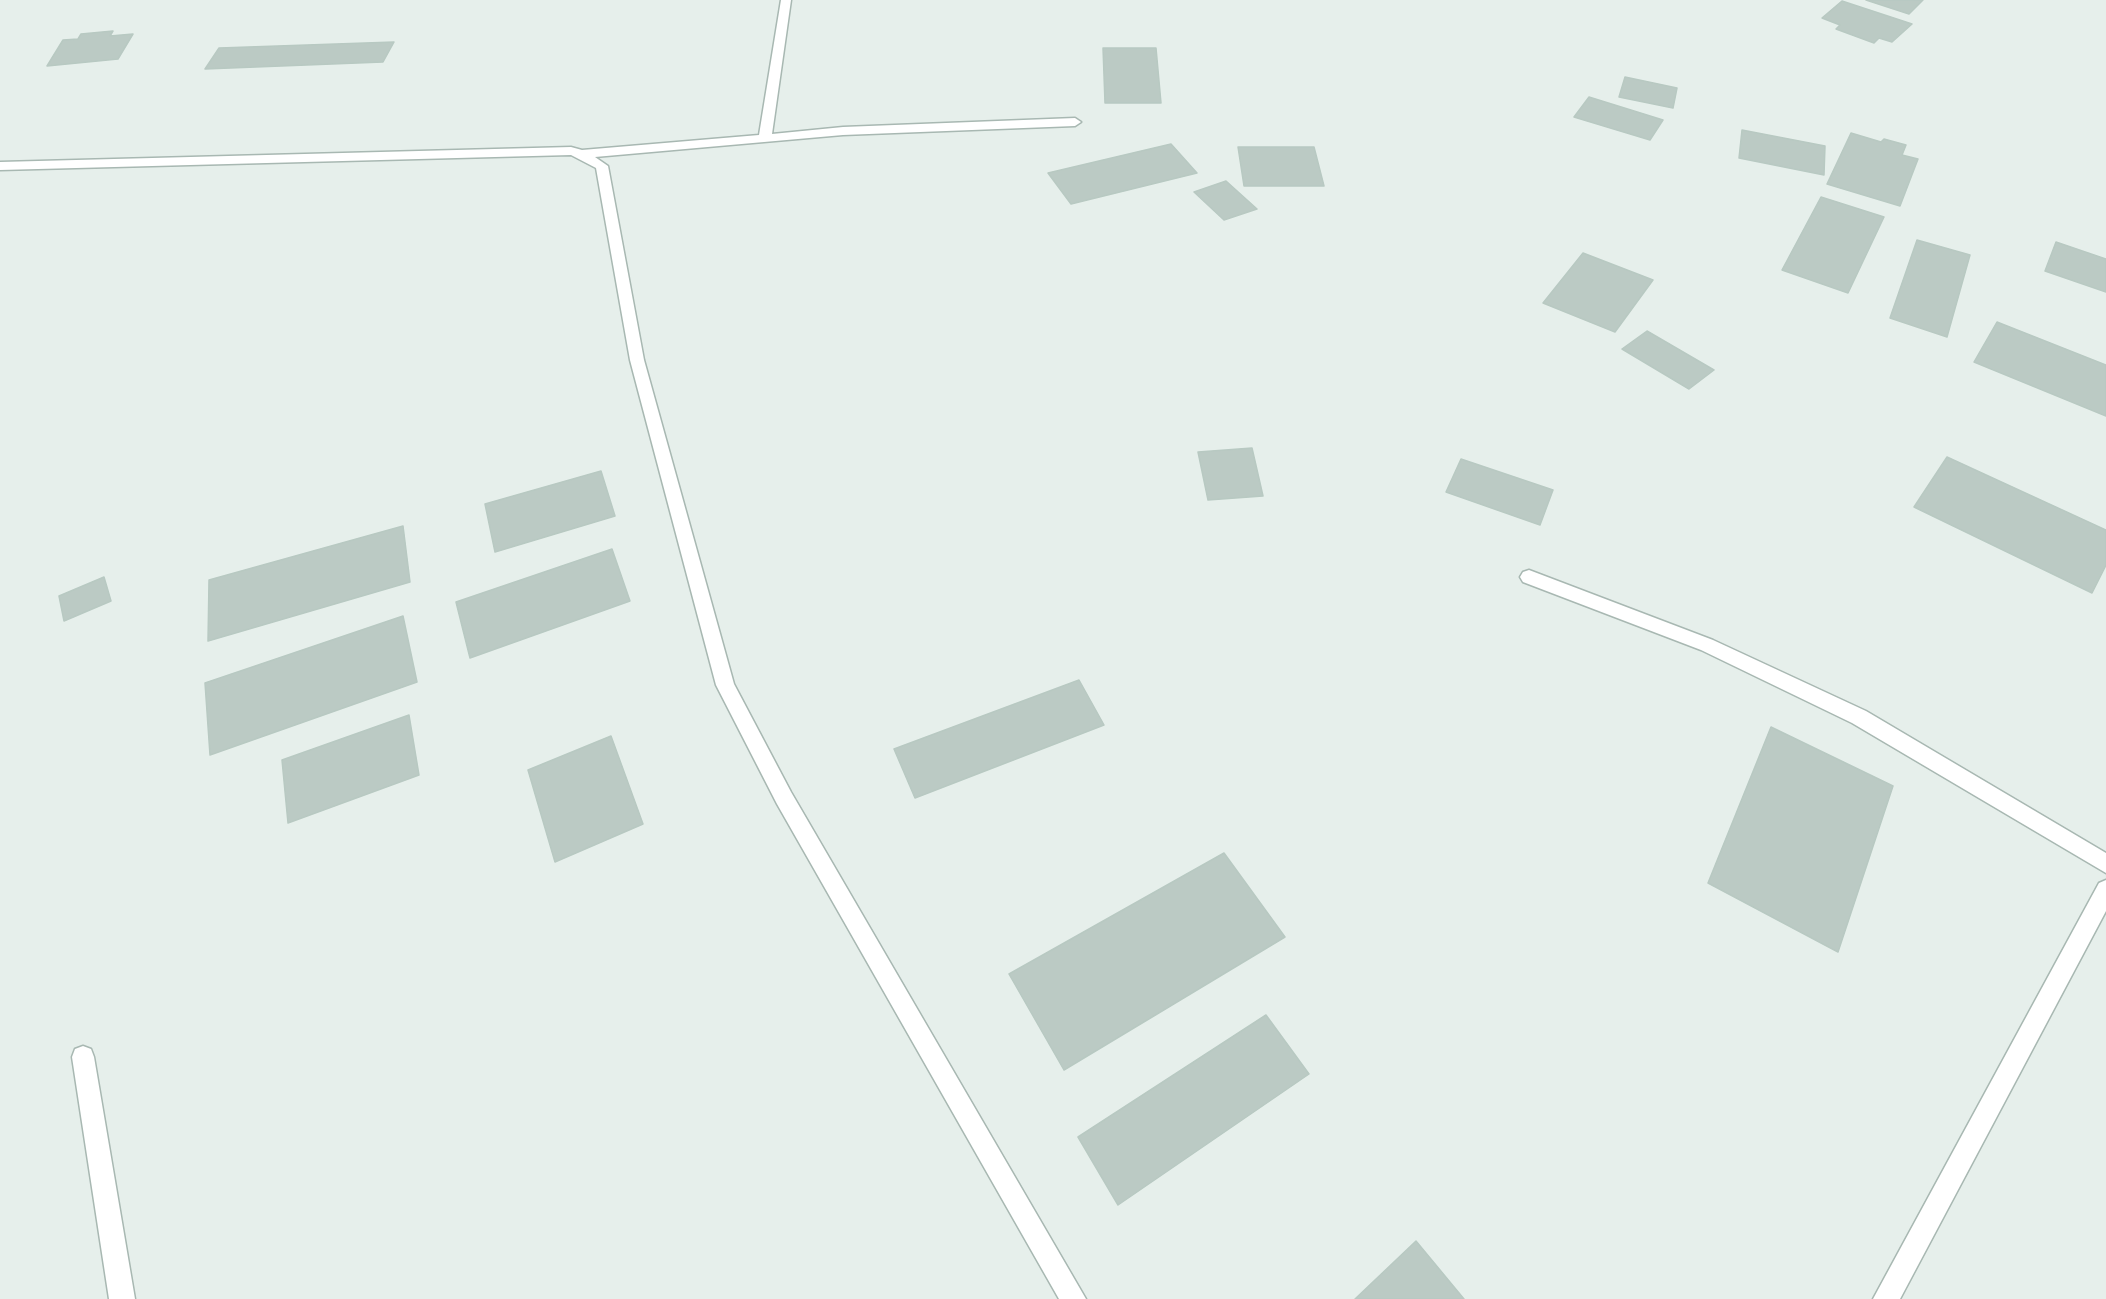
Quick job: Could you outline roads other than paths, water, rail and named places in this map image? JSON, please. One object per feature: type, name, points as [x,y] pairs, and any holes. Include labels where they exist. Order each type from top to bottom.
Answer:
[{"type":"street","points":[[765,138],[786,0]]},
{"type":"street","points":[[0,166],[571,151],[582,153],[855,131],[1075,122]]},
{"type":"street","points":[[582,153],[602,166],[637,360],[725,684],[784,798],[1073,1299]]},
{"type":"street","points":[[1529,577],[1707,645],[1859,717],[2106,864]]},
{"type":"street","points":[[1886,1299],[2106,890]]},
{"type":"street","points":[[83,1057],[122,1299]]}]
